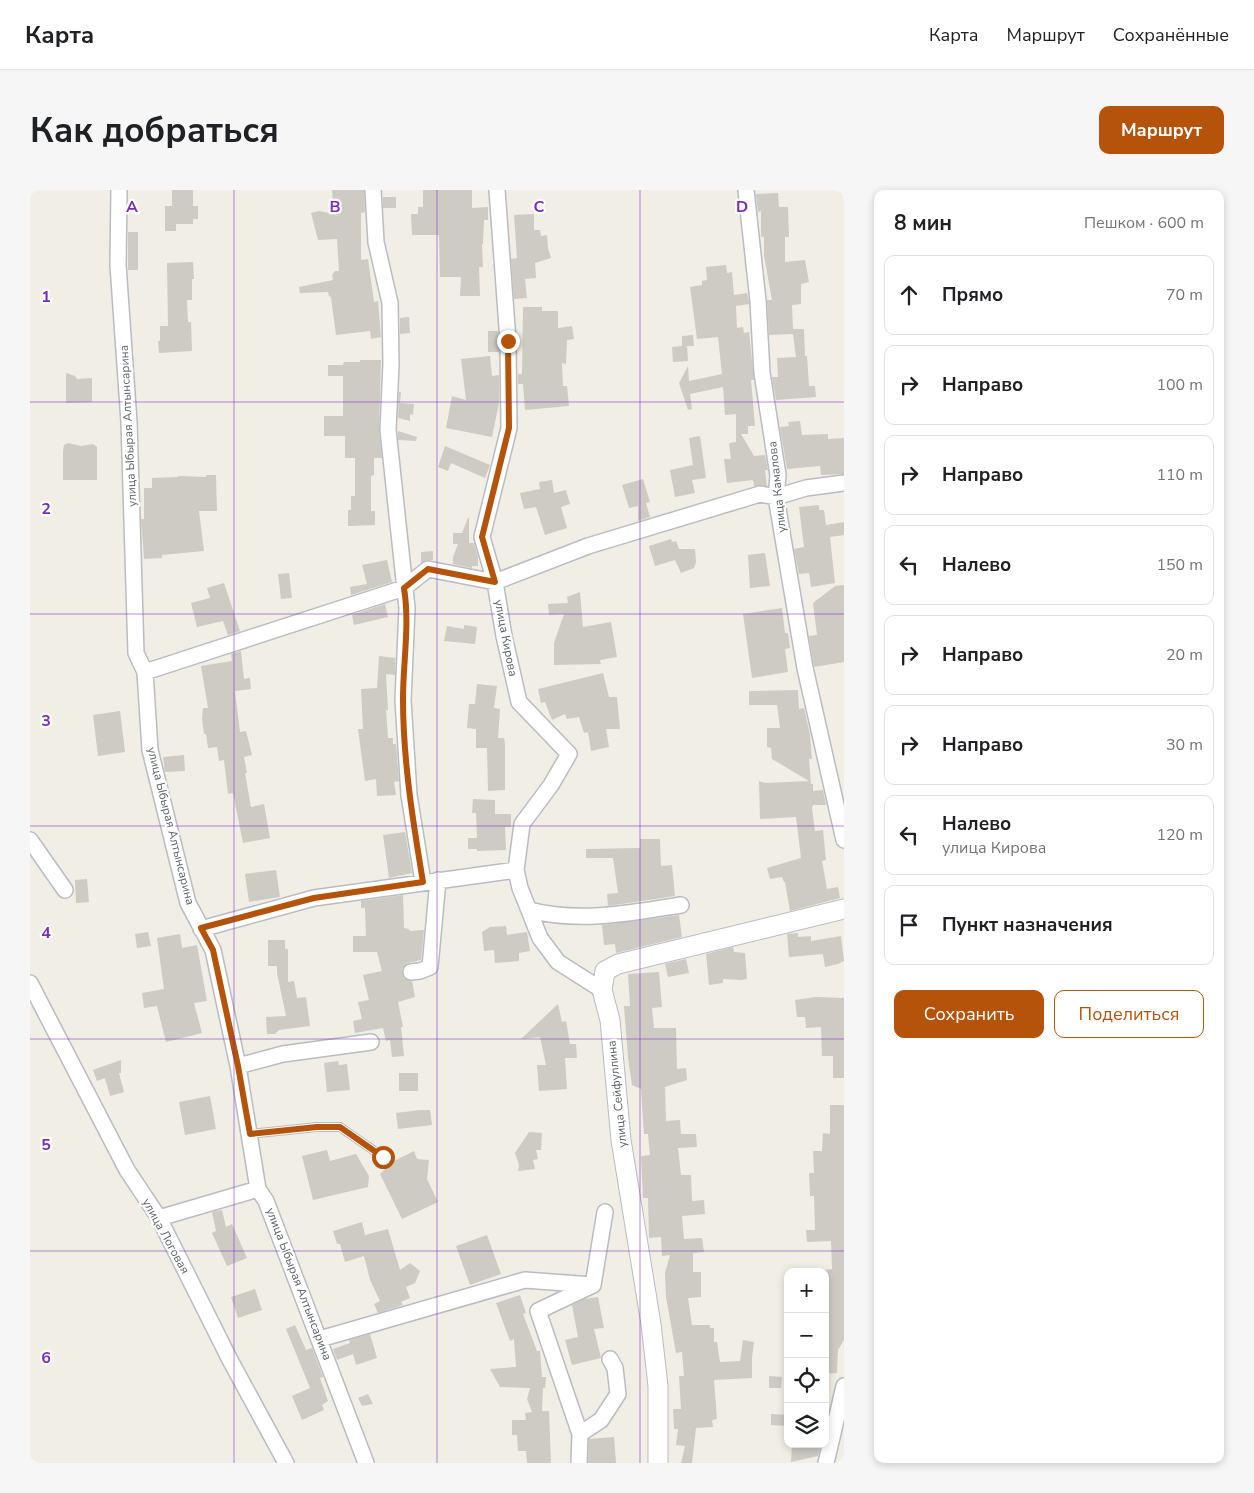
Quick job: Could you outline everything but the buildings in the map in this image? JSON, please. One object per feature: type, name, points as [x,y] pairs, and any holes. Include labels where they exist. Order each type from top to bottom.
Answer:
[{"type":"street","name":"улица Ыбырая Алтынсарина","points":[[119,190],[118,264],[129,422],[136,653],[145,672],[150,750],[188,903],[213,950],[238,1066],[258,1189],[266,1201],[366,1463]]},
{"type":"street","points":[[373,190],[376,242],[390,303],[391,364],[388,430],[407,608],[403,700],[409,795],[423,882]]},
{"type":"street","name":"улица Кирова","points":[[497,190],[508,341],[509,428],[482,537],[495,582],[504,636],[519,702],[569,754],[551,784],[522,824],[516,870],[540,938],[558,962],[602,990]]},
{"type":"street","name":"улица Камалова","points":[[746,190],[758,301],[762,373],[778,475],[776,497],[805,668],[844,840]]},
{"type":"street","points":[[145,672],[404,588],[428,569],[495,582],[588,546],[760,494],[776,497],[806,488],[844,483]]},
{"type":"street","points":[[30,840],[65,890]]},
{"type":"street","points":[[201,928],[314,898],[516,870]]},
{"type":"street","points":[[411,972],[430,967],[438,880]]},
{"type":"street","points":[[529,910],[545,914],[571,916],[621,914],[681,904]]},
{"type":"street","points":[[602,990],[605,971],[618,964],[844,909]]},
{"type":"street","name":"улица Логовая","points":[[30,983],[127,1170],[159,1218],[230,1360],[286,1463]]},
{"type":"street","name":"улица Сейфуллина","points":[[602,990],[610,1020],[621,1140],[651,1324],[658,1386],[658,1463]]},
{"type":"street","points":[[238,1066],[283,1054],[371,1042]]},
{"type":"street","points":[[159,1218],[258,1189]]},
{"type":"street","points":[[593,1285],[605,1212]]},
{"type":"street","points":[[320,1339],[525,1280],[593,1285]]},
{"type":"street","points":[[579,1463],[580,1434],[538,1312],[593,1285]]},
{"type":"street","points":[[580,1434],[602,1420],[618,1394],[615,1368],[610,1359]]},
{"type":"street","points":[[826,1463],[844,1386]]},
{"type":"lane","points":[[250,1134],[317,1127],[340,1127],[383,1157]]},
{"type":"route","points":[[383,1157],[340,1127],[317,1127],[250,1134],[238,1066],[213,950],[201,928],[314,898],[423,882],[409,795],[403,700],[407,608],[404,588],[428,569],[495,582],[482,537],[509,428],[508,341]]}]
